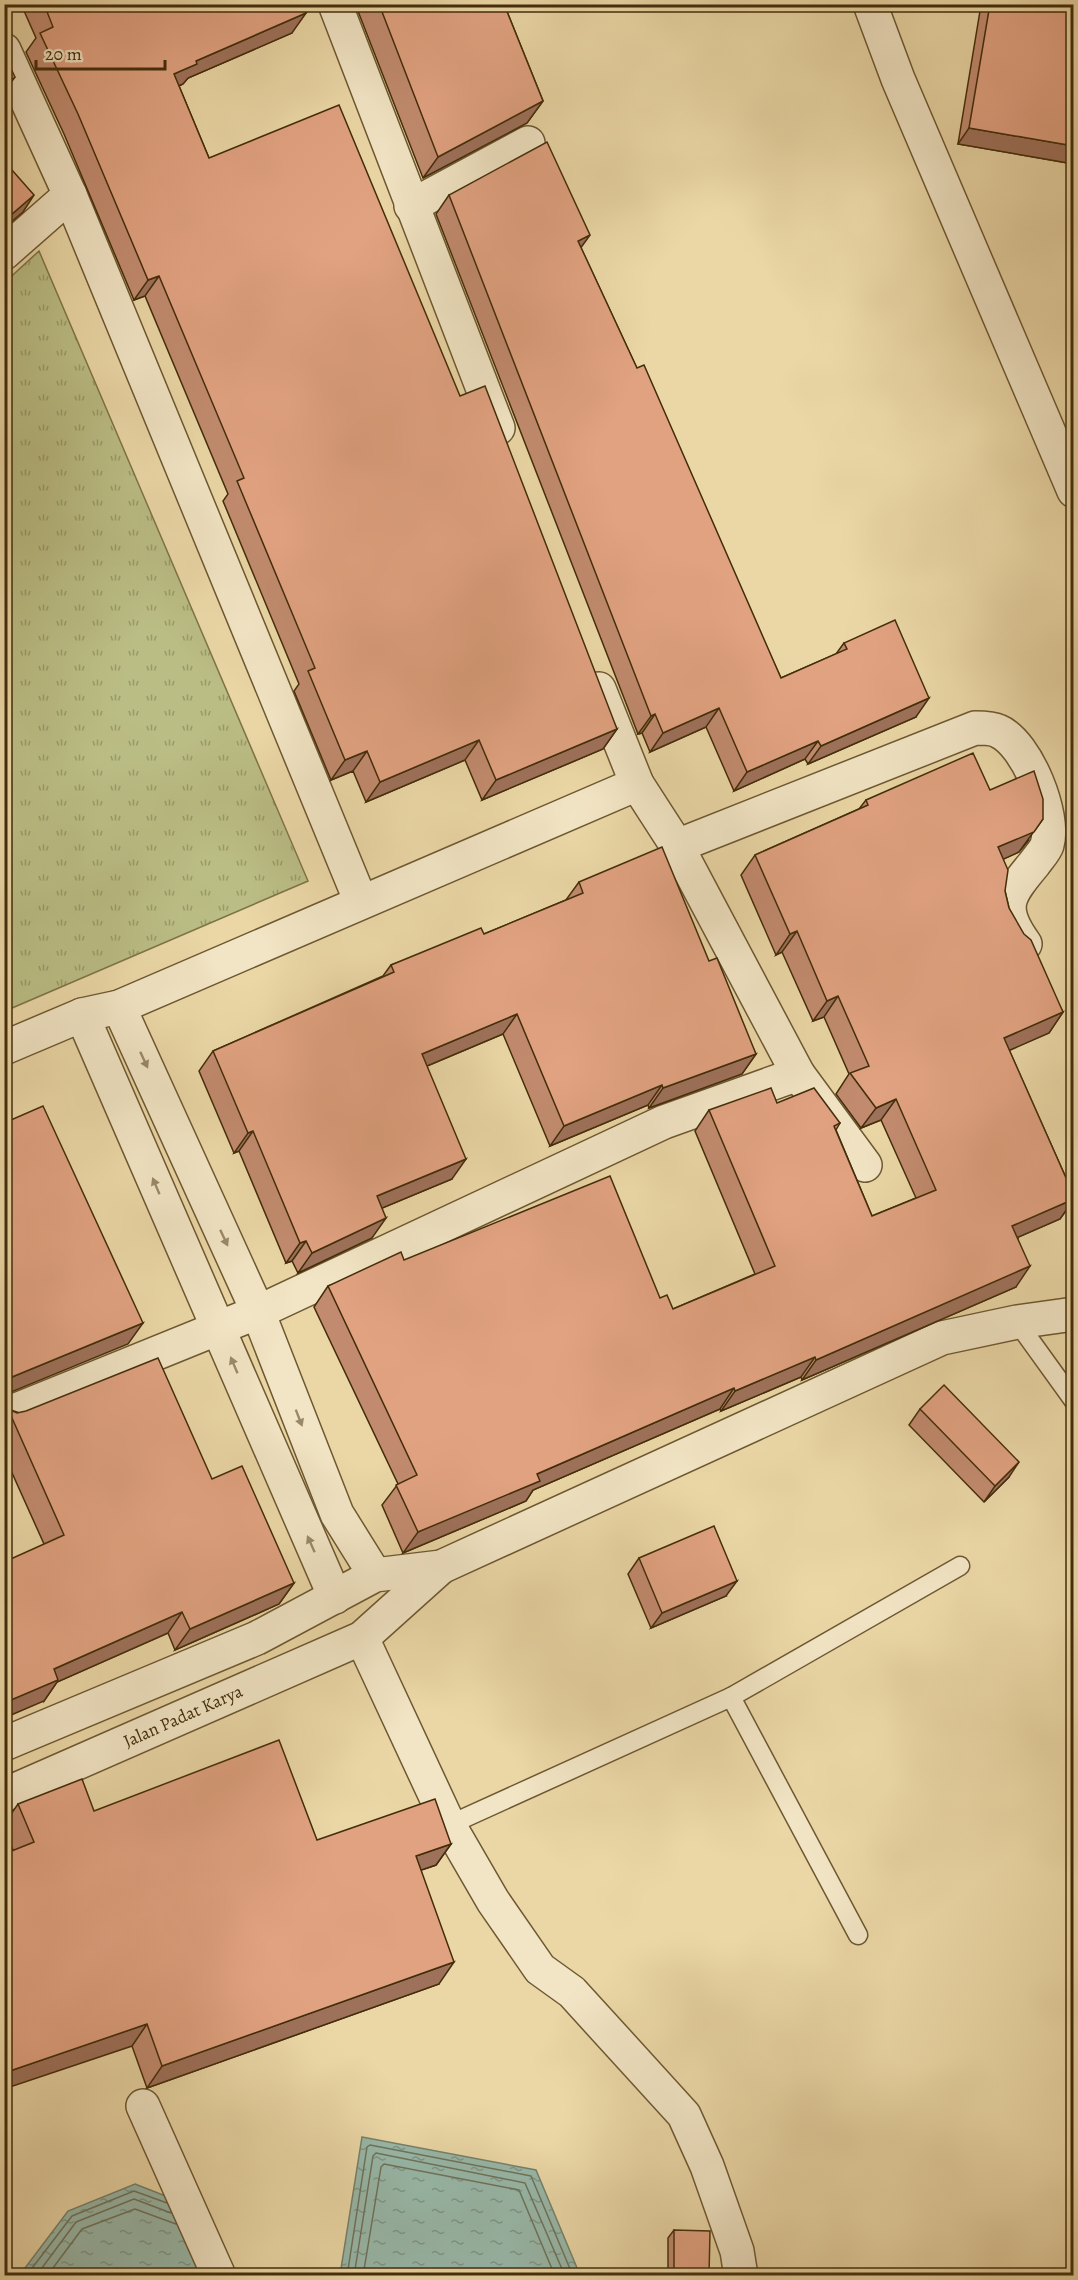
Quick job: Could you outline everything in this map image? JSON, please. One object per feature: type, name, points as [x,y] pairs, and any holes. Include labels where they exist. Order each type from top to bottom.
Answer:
[{"type":"street","points":[[335,4],[507,451]]},
{"type":"street","points":[[870,4],[898,79],[1074,491]]},
{"type":"street","points":[[4,50],[70,195],[361,902]]},
{"type":"street","points":[[411,206],[528,143]]},
{"type":"street","points":[[4,253],[70,195]]},
{"type":"street","points":[[589,662],[637,784],[677,846],[798,1074],[864,1165]]},
{"type":"street","points":[[677,846],[975,728],[999,731],[1018,747],[1033,771],[1049,827],[1047,846],[1016,885],[1009,901],[1008,915],[1025,944]]},
{"type":"street","points":[[4,1048],[82,1015],[119,1007],[637,784]]},
{"type":"street","points":[[119,1007],[258,1312],[337,1514],[375,1575]]},
{"type":"street","points":[[82,1015],[335,1597]]},
{"type":"street","points":[[4,1415],[258,1312],[664,1122],[798,1074]]},
{"type":"street","points":[[4,1744],[257,1638],[375,1575],[441,1567],[942,1338],[1017,1322],[1074,1314]]},
{"type":"street","name":"Jalan Padat Karya","points":[[4,1795],[362,1638],[441,1567]]},
{"type":"street","points":[[362,1638],[449,1825],[493,1901],[540,1969],[572,1992],[684,2115],[711,2176],[737,2251],[741,2276]]},
{"type":"street","points":[[143,2106],[219,2276]]},
{"type":"lane","points":[[1017,1322],[1074,1401]]},
{"type":"lane","points":[[449,1825],[731,1697],[960,1566]]},
{"type":"lane","points":[[731,1697],[858,1935]]},
{"type":"green space","points":[[39,251],[308,881],[5,1011],[4,283]]},
{"type":"water","points":[[362,2137],[536,2170],[580,2275],[340,2275]]},
{"type":"water","points":[[135,2184],[209,2213],[229,2275],[19,2276],[68,2211]]},
{"type":"building","points":[[44,4],[302,4],[306,13],[196,61],[197,64],[174,74],[209,158],[339,105],[460,396],[485,386],[617,729],[496,780],[479,740],[380,782],[367,751],[345,760],[308,671],[315,668],[237,481],[244,478],[159,276],[148,280],[78,114],[40,33],[53,27]]},
{"type":"building","points":[[379,4],[504,4],[543,101],[438,157]]},
{"type":"building","points":[[990,4],[1074,4],[1074,146],[969,128]]},
{"type":"building","points":[[4,54],[15,77],[4,86]]},
{"type":"building","points":[[547,142],[590,235],[578,241],[637,368],[644,365],[781,678],[847,649],[844,643],[895,620],[929,698],[821,746],[818,741],[747,772],[719,708],[663,733],[655,714],[651,716],[449,195]]},
{"type":"building","points":[[4,161],[34,195],[4,221]]},
{"type":"building","points":[[973,753],[990,790],[1034,771],[1043,799],[1043,819],[1034,832],[998,847],[1008,870],[1005,891],[1009,908],[1024,934],[1031,940],[1063,1012],[1004,1038],[1074,1196],[1074,1199],[1012,1226],[1030,1266],[816,1360],[815,1357],[735,1391],[734,1388],[537,1474],[540,1481],[418,1532],[396,1485],[417,1475],[328,1286],[401,1252],[404,1260],[610,1176],[660,1298],[667,1295],[673,1309],[775,1266],[709,1110],[771,1088],[777,1103],[814,1088],[840,1123],[834,1126],[872,1216],[936,1190],[896,1099],[876,1108],[850,1073],[869,1066],[838,996],[827,1001],[797,931],[790,934],[755,855],[868,805],[866,800]]},
{"type":"building","points":[[662,847],[709,961],[717,958],[756,1054],[663,1088],[662,1085],[564,1126],[517,1014],[422,1054],[466,1159],[377,1196],[386,1218],[312,1253],[306,1241],[300,1243],[253,1131],[248,1133],[213,1051],[394,972],[391,965],[481,928],[484,934],[583,893],[579,882]]},
{"type":"building","points":[[43,1106],[143,1323],[4,1382],[4,1123]]},
{"type":"building","points":[[158,1358],[212,1479],[242,1466],[294,1583],[190,1629],[182,1612],[54,1669],[58,1680],[4,1703],[4,1562],[64,1535],[8,1409],[17,1413],[26,1411]]},
{"type":"building","points":[[944,1385],[1019,1462],[995,1486],[920,1409]]},
{"type":"building","points":[[714,1526],[737,1581],[662,1613],[639,1558]]},
{"type":"building","points":[[279,1740],[317,1840],[435,1799],[451,1844],[416,1856],[454,1962],[162,2066],[147,2024],[4,2073],[4,1854],[34,1842],[18,1804],[82,1779],[94,1811]]},
{"type":"building","points":[[674,2230],[710,2231],[709,2276],[674,2276]]}]
